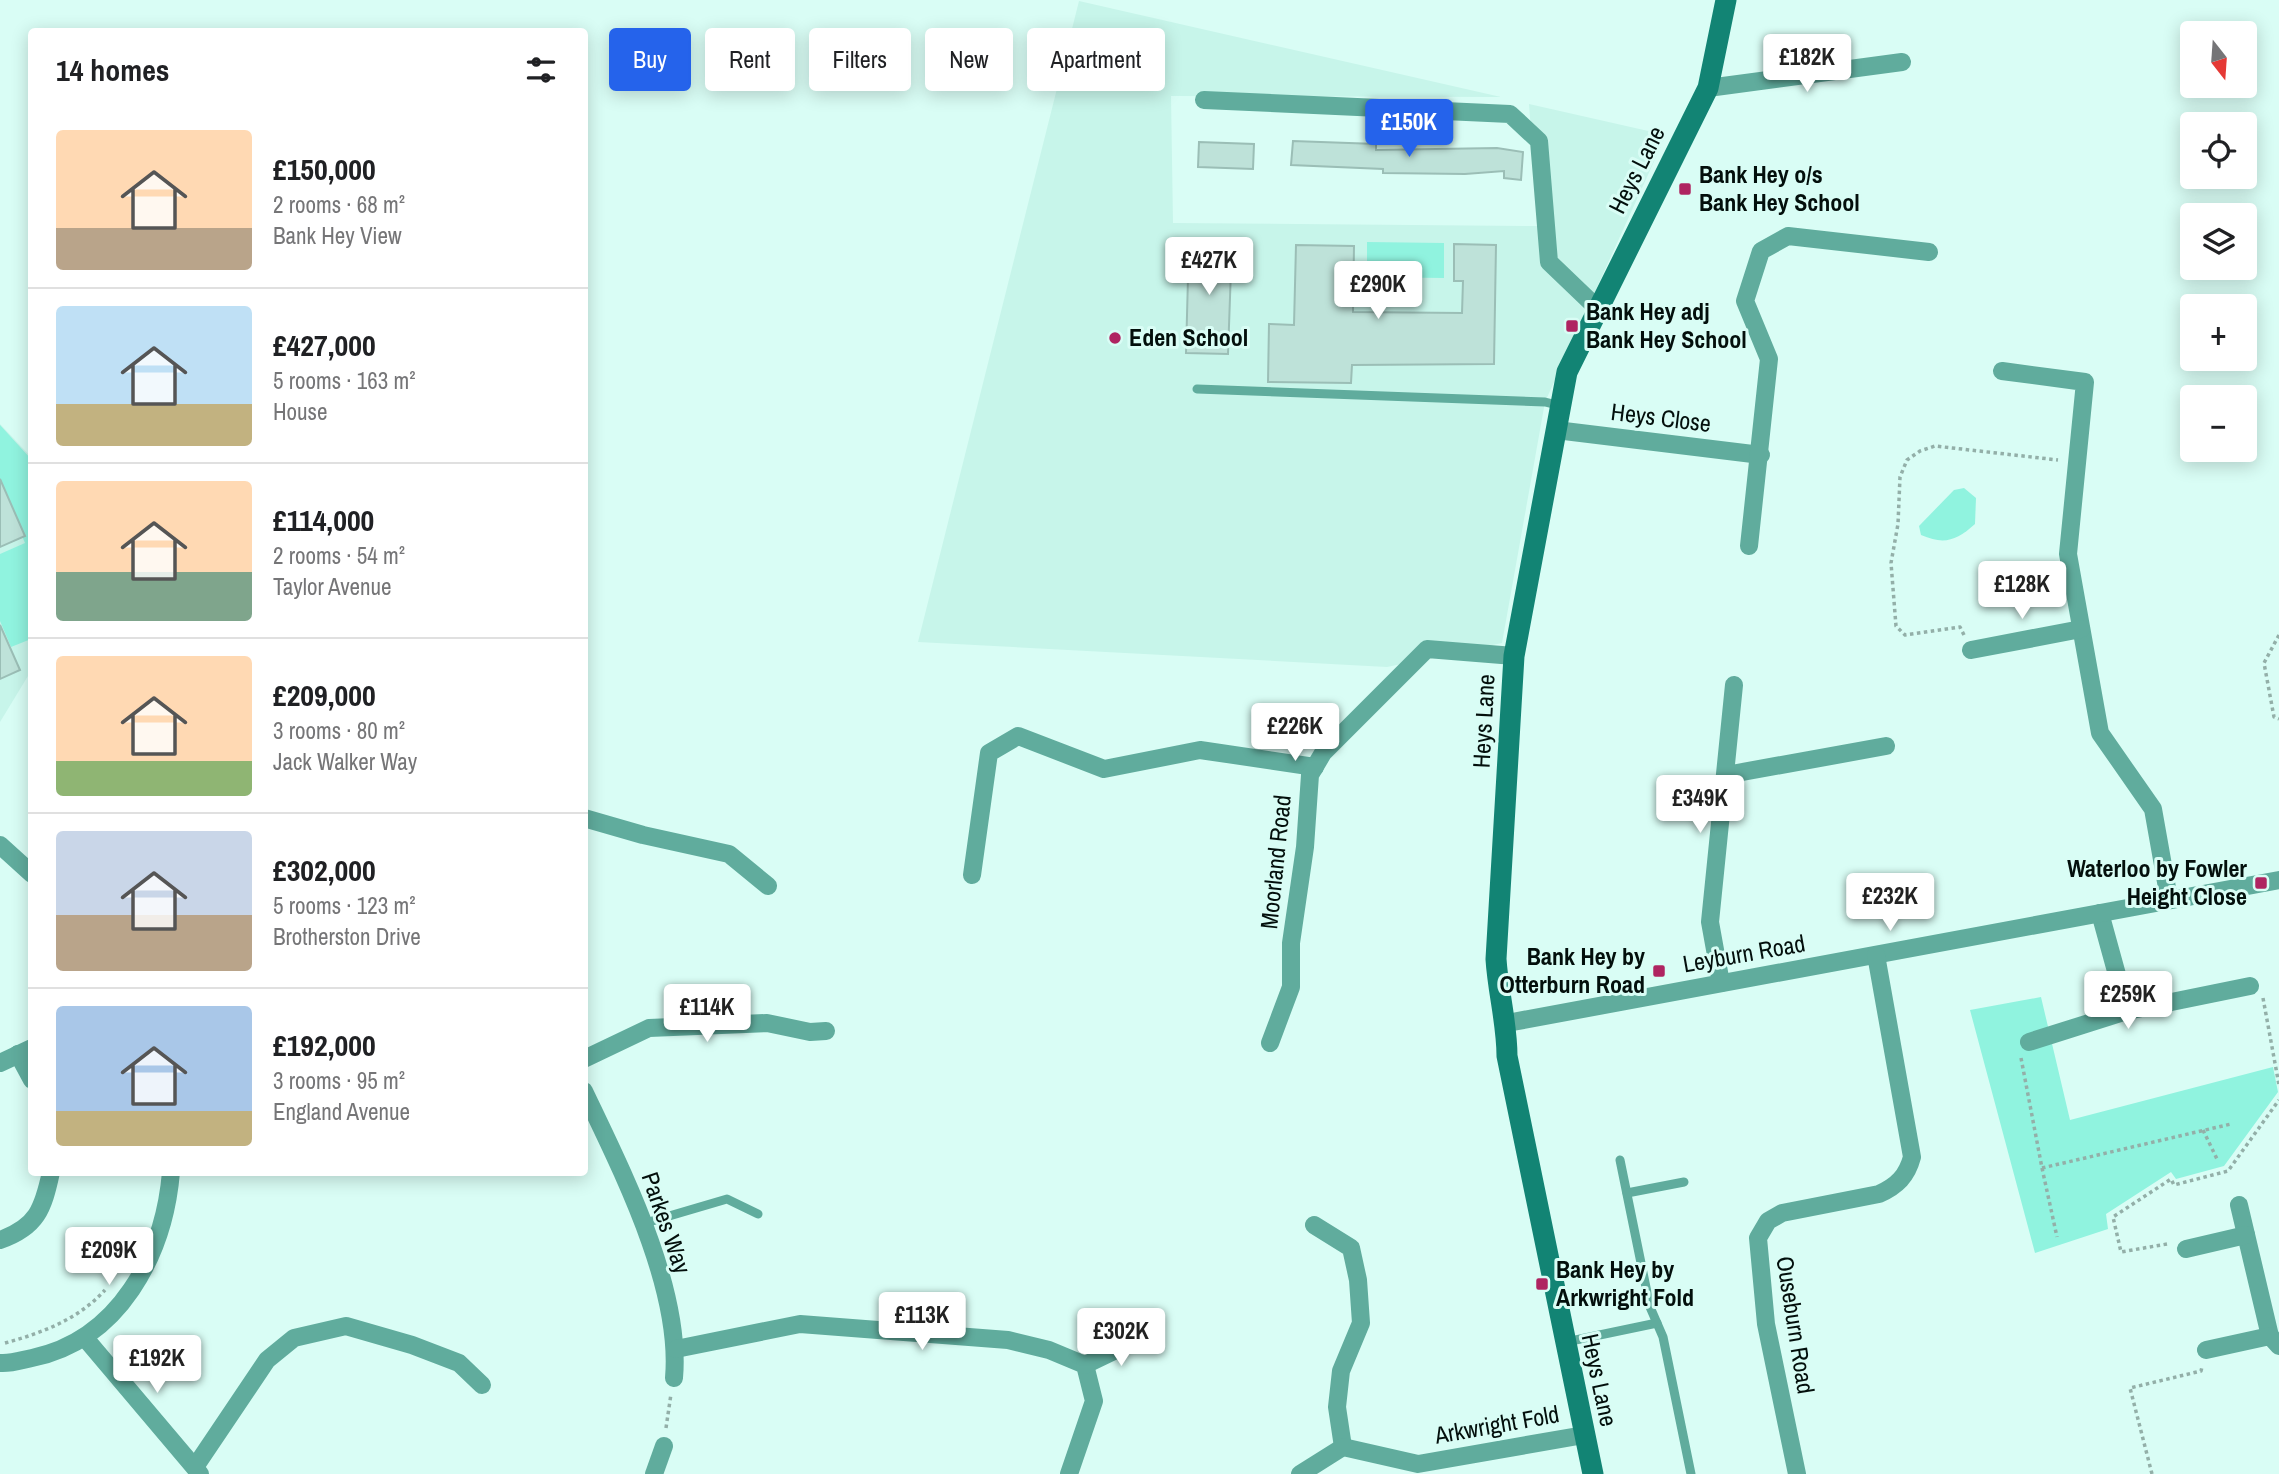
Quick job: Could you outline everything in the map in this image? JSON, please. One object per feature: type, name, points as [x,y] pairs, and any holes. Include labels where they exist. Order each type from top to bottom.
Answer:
[{"type":"street","name":"Heys Lane","points":[[1593,1474],[1563,1342],[1507,1056],[1507,1023],[1499,998],[1496,959],[1514,656],[1567,372],[1708,88],[1726,0]]},
{"type":"street","points":[[1708,88],[1902,62]]},
{"type":"street","points":[[1204,100],[1510,114],[1539,141],[1549,262],[1597,308]]},
{"type":"street","points":[[1749,546],[1761,455],[1769,359],[1745,301],[1761,251],[1788,236],[1929,252]]},
{"type":"street","points":[[2002,371],[2085,382],[2068,554],[2100,733],[2153,809],[2169,899]]},
{"type":"street","name":"Heys Close","points":[[1556,430],[1761,455]]},
{"type":"street","points":[[1971,650],[2081,629]]},
{"type":"street","name":"Moorland Road","points":[[1270,1042],[1291,987],[1291,943],[1305,847],[1310,775],[1323,753],[1427,649],[1514,656]]},
{"type":"street","points":[[1721,983],[1710,922],[1734,685]]},
{"type":"street","points":[[972,875],[989,752],[1018,736],[1104,769],[1199,750],[1315,766]]},
{"type":"street","points":[[1726,775],[1886,746]]},
{"type":"street","points":[[588,819],[643,835],[729,854],[768,886]]},
{"type":"street","points":[[0,845],[28,870]]},
{"type":"street","name":"Leyburn Road","points":[[1507,1023],[2279,880]]},
{"type":"street","points":[[2100,913],[2127,1011]]},
{"type":"street","name":"Ouseburn Road","points":[[1797,1474],[1766,1324],[1758,1238],[1768,1221],[1782,1213],[1879,1194],[1891,1189],[1908,1170],[1912,1157],[1876,955]]},
{"type":"street","points":[[2029,1042],[2127,1011],[2250,986]]},
{"type":"street","points":[[588,1057],[649,1028],[767,1023],[810,1032],[826,1031]]},
{"type":"street","points":[[0,1063],[25,1051]]},
{"type":"street","name":"Parkes Way","points":[[588,1100],[632,1194],[661,1281],[676,1349],[674,1378]]},
{"type":"street","points":[[0,1240],[23,1232],[44,1203],[50,1176]]},
{"type":"street","points":[[0,1363],[48,1355],[85,1338],[116,1311],[141,1277],[158,1241],[167,1207],[171,1176]]},
{"type":"street","points":[[2206,1350],[2275,1341],[2238,1205]]},
{"type":"street","points":[[1300,1474],[1343,1447],[1337,1407],[1340,1371],[1361,1322],[1358,1280],[1351,1248],[1314,1225]]},
{"type":"street","points":[[2186,1249],[2246,1235]]},
{"type":"street","points":[[676,1349],[800,1324],[1008,1340],[1049,1350],[1085,1365],[1141,1338]]},
{"type":"street","points":[[85,1338],[197,1471],[267,1360],[294,1338],[346,1326],[412,1345],[460,1363],[482,1385]]},
{"type":"street","points":[[1069,1474],[1094,1402],[1085,1365]]},
{"type":"street","name":"Arkwright Fold","points":[[1343,1447],[1418,1469],[1584,1435]]},
{"type":"street","points":[[654,1474],[664,1446]]},
{"type":"lane","points":[[1198,389],[1545,401],[1561,406]]},
{"type":"lane","points":[[1620,1160],[1650,1307],[1663,1338],[1691,1474]]},
{"type":"lane","points":[[1627,1193],[1684,1182]]},
{"type":"lane","points":[[642,1224],[727,1199],[758,1214]]},
{"type":"lane","points":[[1563,1342],[1657,1323]]},
{"type":"path","points":[[1971,650],[1960,627],[1905,635],[1896,626],[1891,563],[1898,524],[1900,477],[1907,460],[1920,451],[1935,446],[2078,462]]},
{"type":"path","points":[[2279,635],[2264,663],[2274,717],[2279,719]]},
{"type":"path","points":[[2250,986],[2264,999],[2279,1085]]},
{"type":"path","points":[[2029,1042],[2021,1055],[2057,1237]]},
{"type":"path","points":[[2186,1249],[2169,1244],[2121,1252],[2113,1217],[2171,1179],[2174,1185],[2228,1171],[2279,1100]]},
{"type":"path","points":[[2042,1168],[2231,1124]]},
{"type":"path","points":[[2203,1130],[2217,1158]]},
{"type":"path","points":[[0,1344],[30,1336],[75,1315],[112,1282]]},
{"type":"path","points":[[2152,1474],[2130,1388],[2201,1371],[2206,1350]]},
{"type":"path","points":[[664,1446],[674,1378]]},
{"type":"shaded area","points":[[1079,1],[1501,97],[1171,96],[1173,223],[1538,226],[1529,104],[1666,135],[1545,402],[1502,643],[1387,667],[918,642],[1056,91],[1165,91],[1165,28],[1072,28]]},
{"type":"shaded area","points":[[0,424],[28,454],[28,676],[0,722]]},
{"type":"green space","points":[[1367,242],[1444,243],[1444,278],[1367,277]]},
{"type":"green space","points":[[0,425],[28,456],[28,640],[11,647],[0,621],[0,554],[25,543],[0,483]]},
{"type":"green space","points":[[1964,488],[1976,498],[1975,524],[1950,540],[1936,540],[1921,535],[1919,526],[1954,490]]},
{"type":"green space","points":[[2041,997],[2070,1120],[2273,1067],[2278,1092],[2224,1166],[2176,1179],[2171,1172],[2106,1214],[2108,1229],[2035,1253],[1970,1010]]},
{"type":"building","points":[[1293,141],[1376,144],[1376,150],[1497,148],[1523,152],[1521,180],[1504,178],[1504,171],[1465,174],[1383,173],[1383,169],[1291,165]]},
{"type":"building","points":[[1199,142],[1254,144],[1253,169],[1198,167]]},
{"type":"building","points":[[1189,240],[1232,241],[1228,354],[1186,353]]},
{"type":"building","points":[[1454,244],[1496,245],[1494,364],[1352,365],[1351,383],[1268,382],[1269,324],[1294,325],[1296,245],[1354,246],[1353,312],[1462,313],[1463,281],[1454,281]]},
{"type":"building","points":[[0,479],[25,536],[0,547]]},
{"type":"building","points":[[0,625],[20,670],[0,679]]},
{"type":"place","name":"Bank Hey o/s Bank Hey School","points":[[1685,189]]},
{"type":"place","name":"Bank Hey adj Bank Hey School","points":[[1572,326]]},
{"type":"place","name":"Eden School","points":[[1115,338]]},
{"type":"place","name":"Waterloo by Fowler Height Close","points":[[2261,883]]},
{"type":"place","name":"Bank Hey by Otterburn Road","points":[[1659,971]]},
{"type":"place","name":"Bank Hey by Arkwright Fold","points":[[1542,1284]]}]
